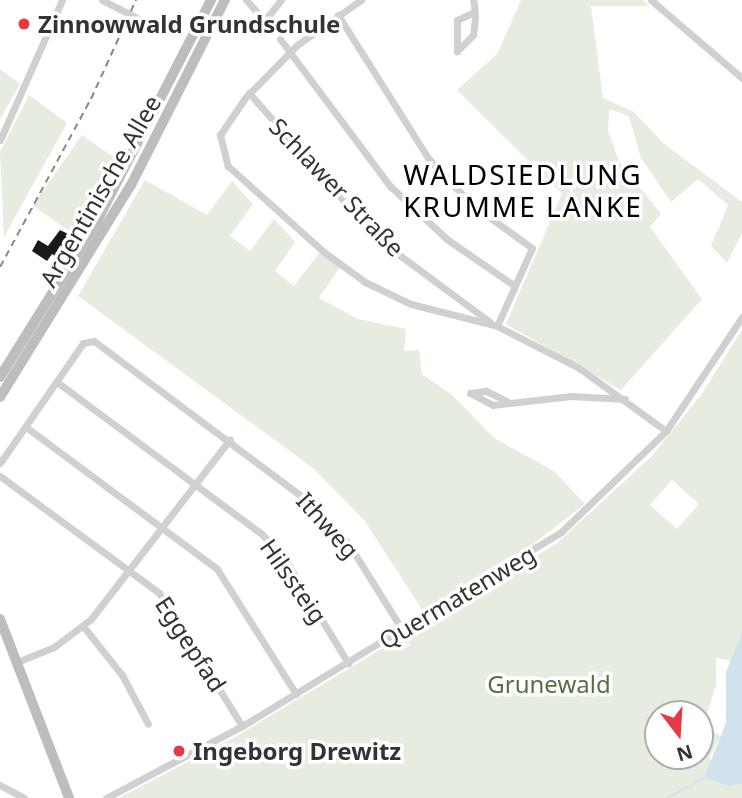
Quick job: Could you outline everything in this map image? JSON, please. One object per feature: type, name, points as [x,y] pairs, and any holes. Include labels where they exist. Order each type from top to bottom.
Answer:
[{"type":"main road","name":"Argentinische Allee","points":[[0,377],[97,221],[211,0]]},
{"type":"main road","name":"Argentinische Allee","points":[[0,397],[131,185],[225,0]]},
{"type":"main road","points":[[0,619],[69,798]]},
{"type":"street","points":[[0,140],[62,0]]},
{"type":"street","points":[[102,0],[136,18]]},
{"type":"street","points":[[246,0],[272,30]]},
{"type":"street","points":[[264,21],[281,0]]},
{"type":"street","points":[[361,0],[291,50],[249,93],[224,125],[220,146],[228,166],[342,267],[411,304],[497,327],[626,399],[666,431]]},
{"type":"street","points":[[473,0],[474,12],[473,36],[457,51],[457,20],[474,12]]},
{"type":"street","points":[[651,0],[742,78]]},
{"type":"street","points":[[338,15],[428,158],[471,204],[532,248],[497,327]]},
{"type":"street","points":[[280,39],[291,50],[390,186],[448,240],[514,286]]},
{"type":"street","name":"Schlawer Straße","points":[[249,93],[390,247],[497,327]]},
{"type":"street","name":"Quermatenweg","points":[[106,798],[242,726],[403,631],[561,532],[666,431],[742,317]]},
{"type":"street","name":"Ithweg","points":[[0,463],[83,343],[94,341],[282,477],[336,528],[403,631]]},
{"type":"street","name":"Hilssteig","points":[[57,382],[246,520],[289,566],[348,663]]},
{"type":"street","points":[[508,402],[588,396],[626,399]]},
{"type":"street","points":[[26,427],[164,526],[227,581],[296,694]]},
{"type":"street","points":[[17,663],[83,626],[130,570],[230,439]]},
{"type":"street","name":"Eggepfad","points":[[0,476],[130,570],[175,613],[242,726]]},
{"type":"street","points":[[83,626],[122,675],[148,724]]},
{"type":"street","points":[[0,785],[19,797]]},
{"type":"green space","points":[[521,0],[642,0],[649,6],[591,6],[603,98],[634,112],[663,143],[742,202],[742,233],[727,263],[711,246],[728,205],[698,179],[671,202],[641,158],[629,116],[609,109],[608,131],[620,163],[661,214],[650,227],[702,299],[621,390],[506,324],[562,194],[457,90],[498,53]]},
{"type":"green space","points":[[0,69],[20,84],[0,119]]},
{"type":"green space","points":[[29,95],[67,123],[4,237],[0,152]]},
{"type":"green space","points":[[82,135],[122,163],[73,234],[33,205]]},
{"type":"green space","points":[[145,180],[207,215],[232,181],[253,204],[230,236],[250,251],[274,219],[295,242],[275,271],[294,286],[319,253],[340,267],[319,298],[358,319],[406,329],[404,351],[419,350],[422,374],[452,395],[494,438],[554,471],[585,504],[519,555],[423,611],[364,520],[313,468],[78,296]]},
{"type":"green space","name":"Grunewald","points":[[742,330],[742,633],[732,661],[716,658],[716,685],[711,700],[644,700],[644,770],[714,770],[714,765],[729,786],[742,784],[742,798],[119,798],[235,737],[556,544],[652,456],[701,395]],"holes":[[[672,480],[699,504],[677,529],[650,505]]]},
{"type":"green space","name":"Grunewald","points":[[714,732],[721,736],[714,749]]},
{"type":"water","points":[[742,633],[742,784],[729,786],[704,778],[707,770],[714,770],[714,753],[726,723],[726,672]]},
{"type":"building","points":[[60,230],[72,236],[59,258],[52,254],[47,261],[32,251],[38,240],[48,246]]},
{"type":"waterway","points":[[667,798],[703,779]]},
{"type":"railway","points":[[0,267],[91,99],[136,0]]},
{"type":"place","name":"Zinnowwald Grundschule","points":[[24,24]]},
{"type":"place","name":"Ingeborg Drewitz","points":[[179,751]]},
{"type":"district","name":"WALDSIEDLUNG KRUMME LANKE","points":[[523,190]]}]
